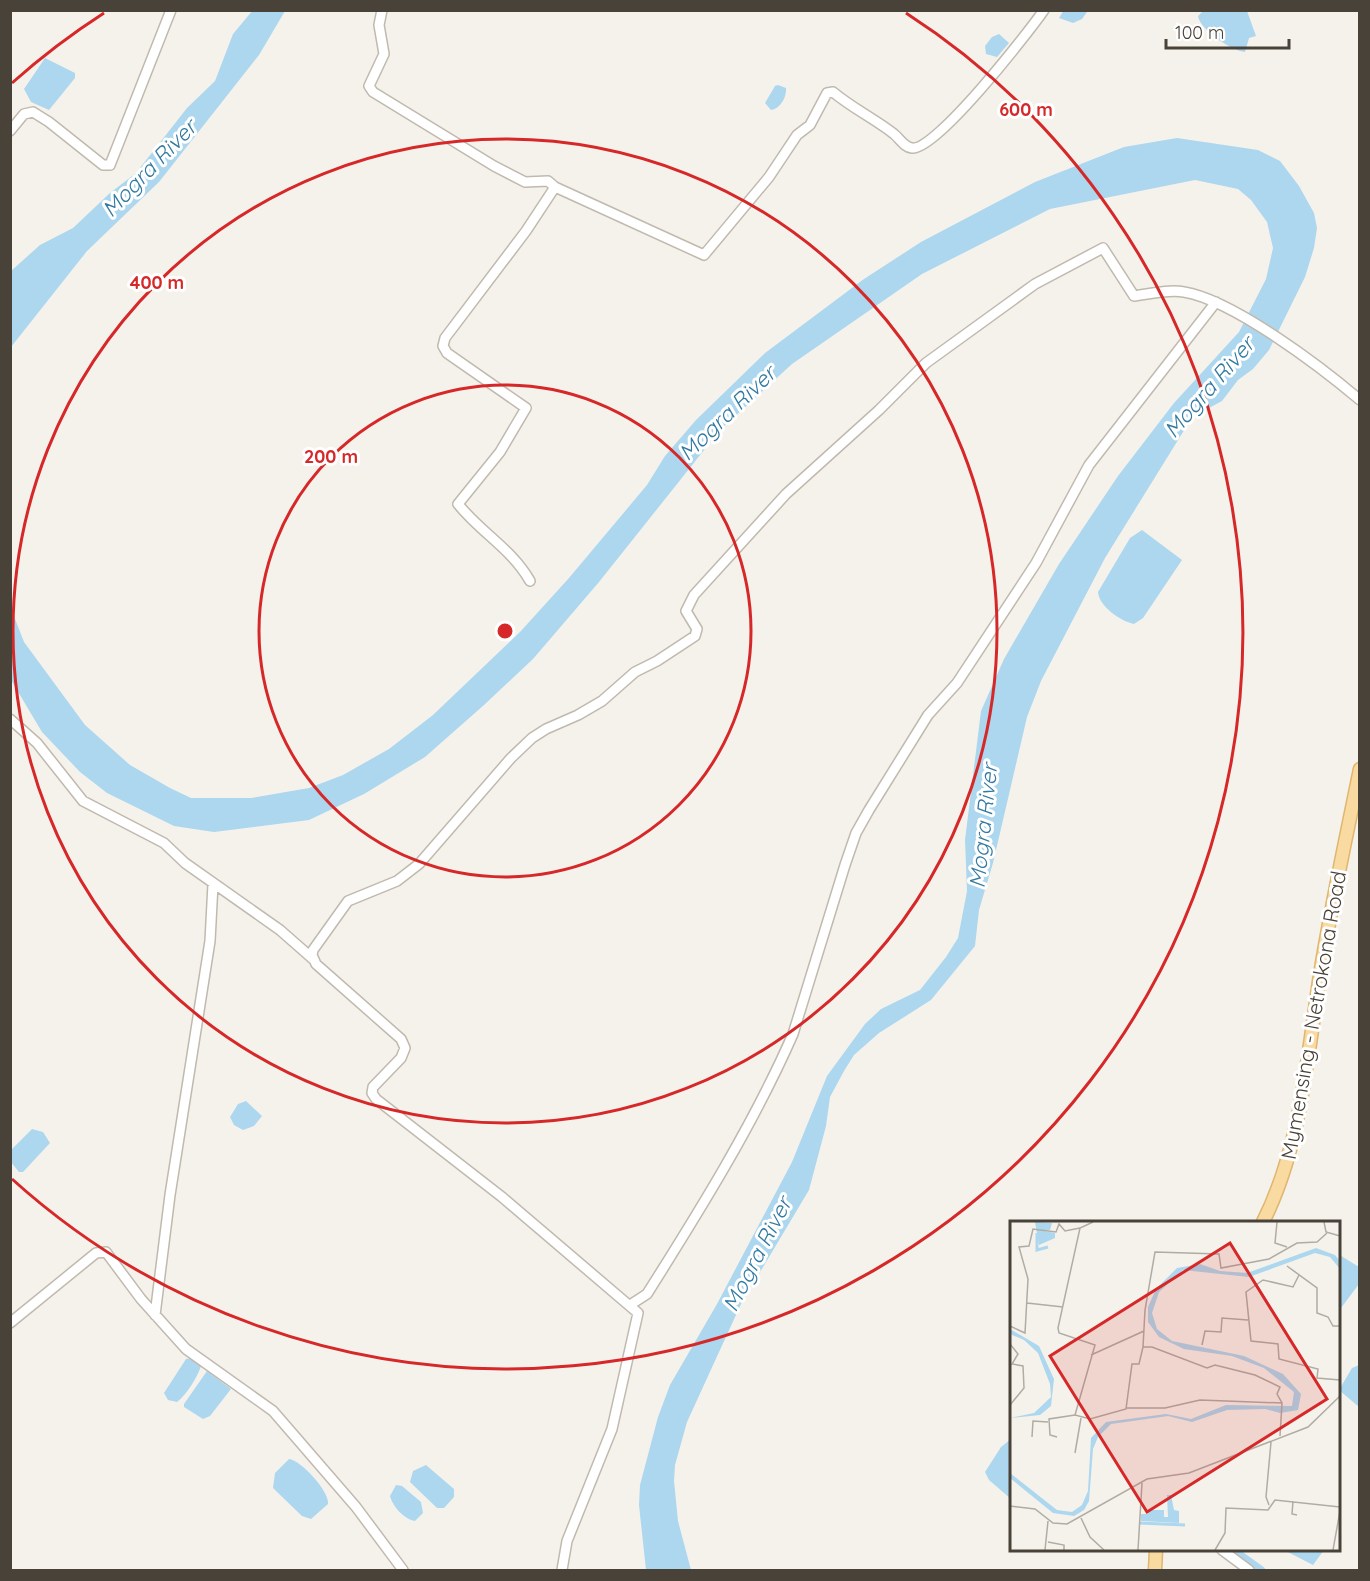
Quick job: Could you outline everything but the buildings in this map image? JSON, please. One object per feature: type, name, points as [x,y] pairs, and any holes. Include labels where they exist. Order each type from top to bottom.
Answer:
[{"type":"main road","name":"Mymensing - Netrokona Road","points":[[1263,1221],[1280,1182],[1292,1137],[1328,924],[1359,769]]},
{"type":"main road","points":[[1155,1570],[1156,1551]]},
{"type":"street","points":[[10,132],[24,114],[33,112],[103,165],[110,165],[118,152],[142,80],[171,10]]},
{"type":"street","points":[[382,10],[379,25],[384,54],[369,86],[373,92],[494,166],[525,182],[548,181],[555,187],[704,255],[769,177],[797,135],[810,125],[827,93],[833,92],[896,136],[906,146],[914,148],[923,146],[1007,59],[1044,10]]},
{"type":"street","points":[[530,581],[510,554],[468,517],[458,504],[500,453],[526,408],[447,353],[443,346],[445,338],[526,231],[555,187]]},
{"type":"street","points":[[313,959],[313,950],[348,901],[398,881],[414,868],[532,738],[602,701],[635,672],[657,661],[695,636],[697,629],[686,611],[709,577],[786,494],[946,346],[1035,284],[1103,248],[1134,296],[1183,291],[1216,302],[1332,377],[1359,400]]},
{"type":"street","points":[[630,1305],[647,1294],[722,1174],[782,1059],[793,1034],[856,833],[869,810],[908,752],[928,715],[957,682],[1036,563],[1089,465],[1216,302]]},
{"type":"street","points":[[10,719],[37,744],[83,801],[164,843],[213,884],[280,930],[401,1039],[405,1048],[401,1058],[374,1087],[372,1093],[376,1100],[502,1197],[638,1312],[638,1321],[625,1363],[612,1429],[567,1541],[562,1570]]},
{"type":"street","points":[[155,1315],[170,1195],[210,941],[213,884]]},
{"type":"street","points":[[10,1323],[102,1251],[186,1349],[273,1411],[356,1507],[403,1570]]},
{"type":"street","points":[[1223,1551],[1249,1570]]},
{"type":"water","name":"Mogra River","points":[[253,10],[285,11],[259,55],[159,182],[87,251],[11,347],[11,271],[40,245],[73,228],[110,193],[136,173],[187,108],[215,81],[233,34]]},
{"type":"water","points":[[1064,10],[1087,12],[1082,19],[1073,23],[1059,18]]},
{"type":"water","points":[[1203,11],[1247,11],[1256,36],[1249,38],[1245,52],[1232,48],[1210,33],[1200,22],[1198,16]]},
{"type":"water","points":[[999,34],[1009,43],[997,57],[986,54],[985,46],[992,37]]},
{"type":"water","points":[[45,58],[75,73],[75,78],[49,110],[31,102],[24,89]]},
{"type":"water","points":[[775,86],[786,88],[785,95],[780,105],[771,110],[765,103]]},
{"type":"water","name":"Mogra River","points":[[1177,138],[1258,150],[1280,161],[1299,186],[1314,213],[1317,228],[1314,248],[1305,277],[1269,350],[1253,369],[1238,380],[1222,401],[1194,416],[1183,432],[1105,558],[1041,681],[1027,717],[993,863],[979,910],[975,946],[931,1000],[879,1033],[854,1055],[830,1097],[826,1126],[809,1190],[741,1304],[687,1422],[675,1465],[674,1481],[678,1521],[691,1570],[646,1570],[639,1505],[640,1485],[658,1417],[670,1385],[717,1304],[792,1162],[827,1076],[865,1024],[881,1009],[920,990],[958,938],[967,891],[965,840],[981,711],[1004,659],[1059,564],[1118,476],[1174,403],[1239,332],[1266,279],[1273,248],[1267,222],[1251,200],[1238,189],[1195,180],[1050,209],[922,274],[792,364],[720,430],[599,582],[533,659],[484,705],[425,757],[364,794],[309,820],[214,832],[174,826],[107,793],[80,772],[42,732],[11,680],[10,606],[24,642],[85,725],[130,765],[170,788],[191,798],[251,798],[309,788],[343,775],[389,749],[433,715],[520,632],[647,485],[665,456],[696,420],[765,353],[864,279],[921,242],[1035,182],[1124,147]]},
{"type":"water","points":[[1142,530],[1182,560],[1143,618],[1134,624],[1111,612],[1102,602],[1098,592],[1130,538]]},
{"type":"water","points":[[246,1101],[262,1116],[254,1126],[243,1130],[234,1125],[230,1117],[238,1104]]},
{"type":"water","points":[[32,1129],[43,1132],[50,1143],[23,1172],[19,1172],[11,1162],[11,1150]]},
{"type":"water","points":[[1340,1255],[1359,1267],[1359,1284],[1341,1308]]},
{"type":"water","points":[[192,1358],[201,1366],[194,1381],[177,1402],[168,1400],[164,1393],[186,1359]]},
{"type":"water","points":[[1360,1365],[1359,1407],[1340,1391],[1352,1368]]},
{"type":"water","points":[[207,1371],[231,1389],[210,1416],[203,1419],[184,1407],[184,1404]]},
{"type":"water","points":[[1010,1440],[1010,1498],[989,1480],[985,1472],[1001,1447]]},
{"type":"water","points":[[289,1459],[307,1471],[320,1485],[327,1499],[328,1504],[311,1519],[302,1516],[273,1488],[275,1473]]},
{"type":"water","points":[[426,1465],[454,1489],[454,1497],[444,1508],[437,1508],[410,1482],[413,1471]]},
{"type":"water","points":[[396,1485],[402,1486],[421,1502],[423,1513],[415,1521],[403,1515],[394,1504],[390,1496]]},
{"type":"water","points":[[1286,1551],[1323,1551],[1313,1565]]},
{"type":"waterway","points":[[1234,1551],[1261,1570]]}]
